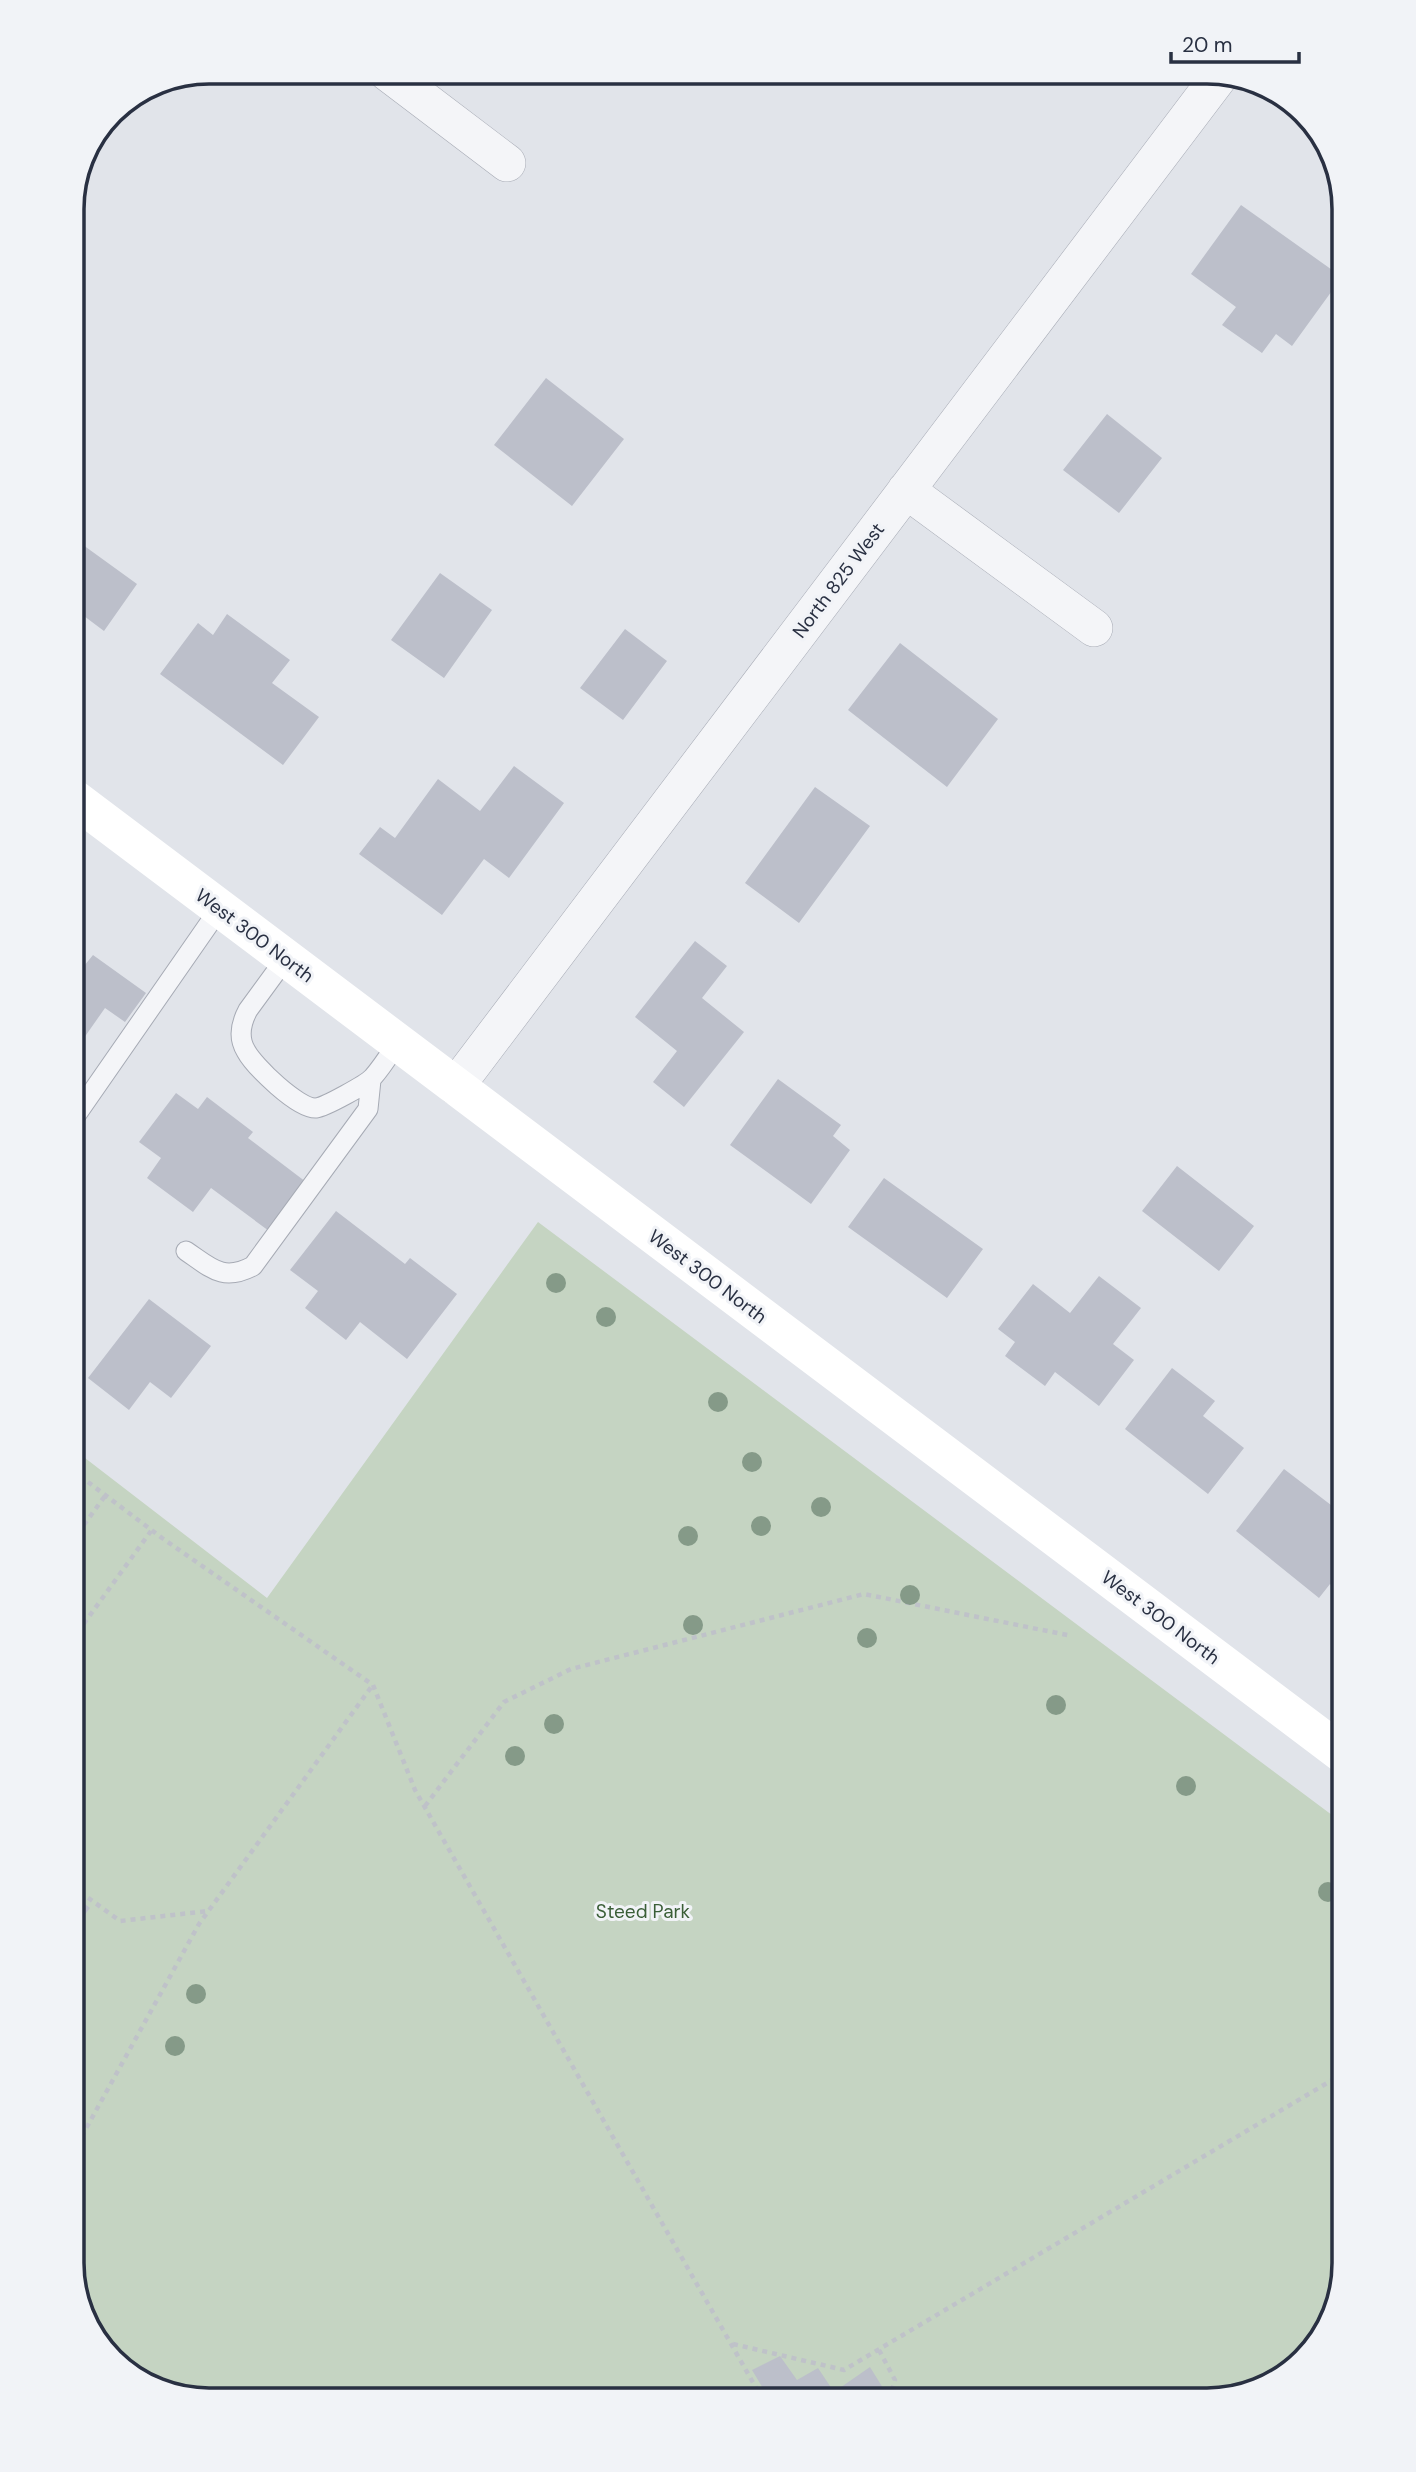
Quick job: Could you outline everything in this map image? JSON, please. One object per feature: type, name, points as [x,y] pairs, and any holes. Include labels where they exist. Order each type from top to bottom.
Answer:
[{"type":"main road","name":"West 300 North","points":[[84,806],[1332,1746]]},
{"type":"street","points":[[403,84],[508,163]]},
{"type":"street","name":"North 825 West","points":[[456,1086],[1213,84]]},
{"type":"street","points":[[906,490],[1094,628]]},
{"type":"lane","points":[[84,1104],[220,908]]},
{"type":"lane","points":[[286,958],[243,1019],[241,1035],[245,1050],[285,1092],[302,1104],[315,1108],[371,1080],[398,1042]]},
{"type":"lane","points":[[186,1251],[223,1275],[240,1273],[253,1266],[368,1109],[371,1080]]},
{"type":"path","points":[[84,1479],[152,1531],[373,1685],[415,1790],[756,2388]]},
{"type":"path","points":[[84,1525],[105,1496]]},
{"type":"path","points":[[84,1624],[152,1531]]},
{"type":"path","points":[[425,1806],[504,1702],[571,1669],[864,1594],[1072,1636]]},
{"type":"path","points":[[84,2132],[208,1910],[373,1685]]},
{"type":"path","points":[[84,1895],[120,1921],[208,1910]]},
{"type":"path","points":[[732,2343],[845,2370],[1332,2080]]},
{"type":"path","points":[[879,2350],[895,2380],[893,2388]]},
{"type":"green space","name":"Steed Park","points":[[538,1222],[1332,1815],[1332,2263],[1330,2288],[1311,2333],[1289,2357],[1262,2375],[1232,2386],[1207,2388],[201,2388],[169,2381],[139,2367],[105,2333],[91,2303],[84,2271],[84,1457],[267,1598]]},
{"type":"building","points":[[1241,205],[1332,270],[1332,291],[1292,346],[1276,334],[1262,353],[1222,325],[1236,307],[1191,274]]},
{"type":"building","points":[[546,378],[624,439],[572,506],[494,445]]},
{"type":"building","points":[[1107,414],[1162,458],[1119,513],[1063,470]]},
{"type":"building","points":[[84,546],[137,584],[104,631],[84,616]]},
{"type":"building","points":[[440,573],[492,610],[444,678],[391,640]]},
{"type":"building","points":[[227,614],[290,660],[272,683],[319,717],[283,765],[160,674],[198,623],[213,635]]},
{"type":"building","points":[[625,629],[667,661],[623,720],[580,688]]},
{"type":"building","points":[[900,643],[998,719],[947,787],[848,710]]},
{"type":"building","points":[[514,766],[564,803],[509,878],[484,859],[442,915],[359,854],[380,827],[395,838],[438,779],[480,811]]},
{"type":"building","points":[[815,787],[870,826],[799,923],[745,883]]},
{"type":"building","points":[[695,941],[727,966],[702,998],[744,1032],[684,1107],[653,1082],[677,1051],[635,1017]]},
{"type":"building","points":[[93,955],[146,993],[125,1022],[105,1008],[84,1038],[84,966]]},
{"type":"building","points":[[778,1079],[841,1125],[833,1136],[850,1150],[811,1204],[730,1145]]},
{"type":"building","points":[[176,1093],[198,1109],[207,1097],[253,1132],[248,1138],[306,1182],[269,1231],[211,1188],[193,1212],[147,1178],[161,1158],[139,1142]]},
{"type":"building","points":[[1177,1166],[1254,1226],[1219,1271],[1142,1211]]},
{"type":"building","points":[[884,1178],[983,1249],[947,1298],[848,1227]]},
{"type":"building","points":[[336,1211],[405,1264],[410,1258],[457,1294],[407,1359],[360,1322],[346,1340],[305,1308],[318,1291],[290,1270]]},
{"type":"building","points":[[1099,1276],[1141,1308],[1113,1344],[1134,1360],[1099,1406],[1055,1372],[1045,1386],[1005,1356],[1015,1342],[998,1329],[1033,1284],[1070,1313]]},
{"type":"building","points":[[149,1299],[211,1346],[171,1398],[150,1382],[129,1410],[88,1378]]},
{"type":"building","points":[[1172,1368],[1215,1401],[1203,1416],[1244,1448],[1208,1494],[1125,1429]]},
{"type":"building","points":[[1284,1469],[1332,1506],[1332,1586],[1330,1584],[1319,1598],[1236,1531]]},
{"type":"building","points":[[84,1903],[90,1908],[84,1916]]},
{"type":"building","points":[[780,2356],[797,2380],[818,2368],[831,2388],[763,2388],[752,2370]]},
{"type":"building","points":[[870,2367],[883,2388],[840,2388]]}]
